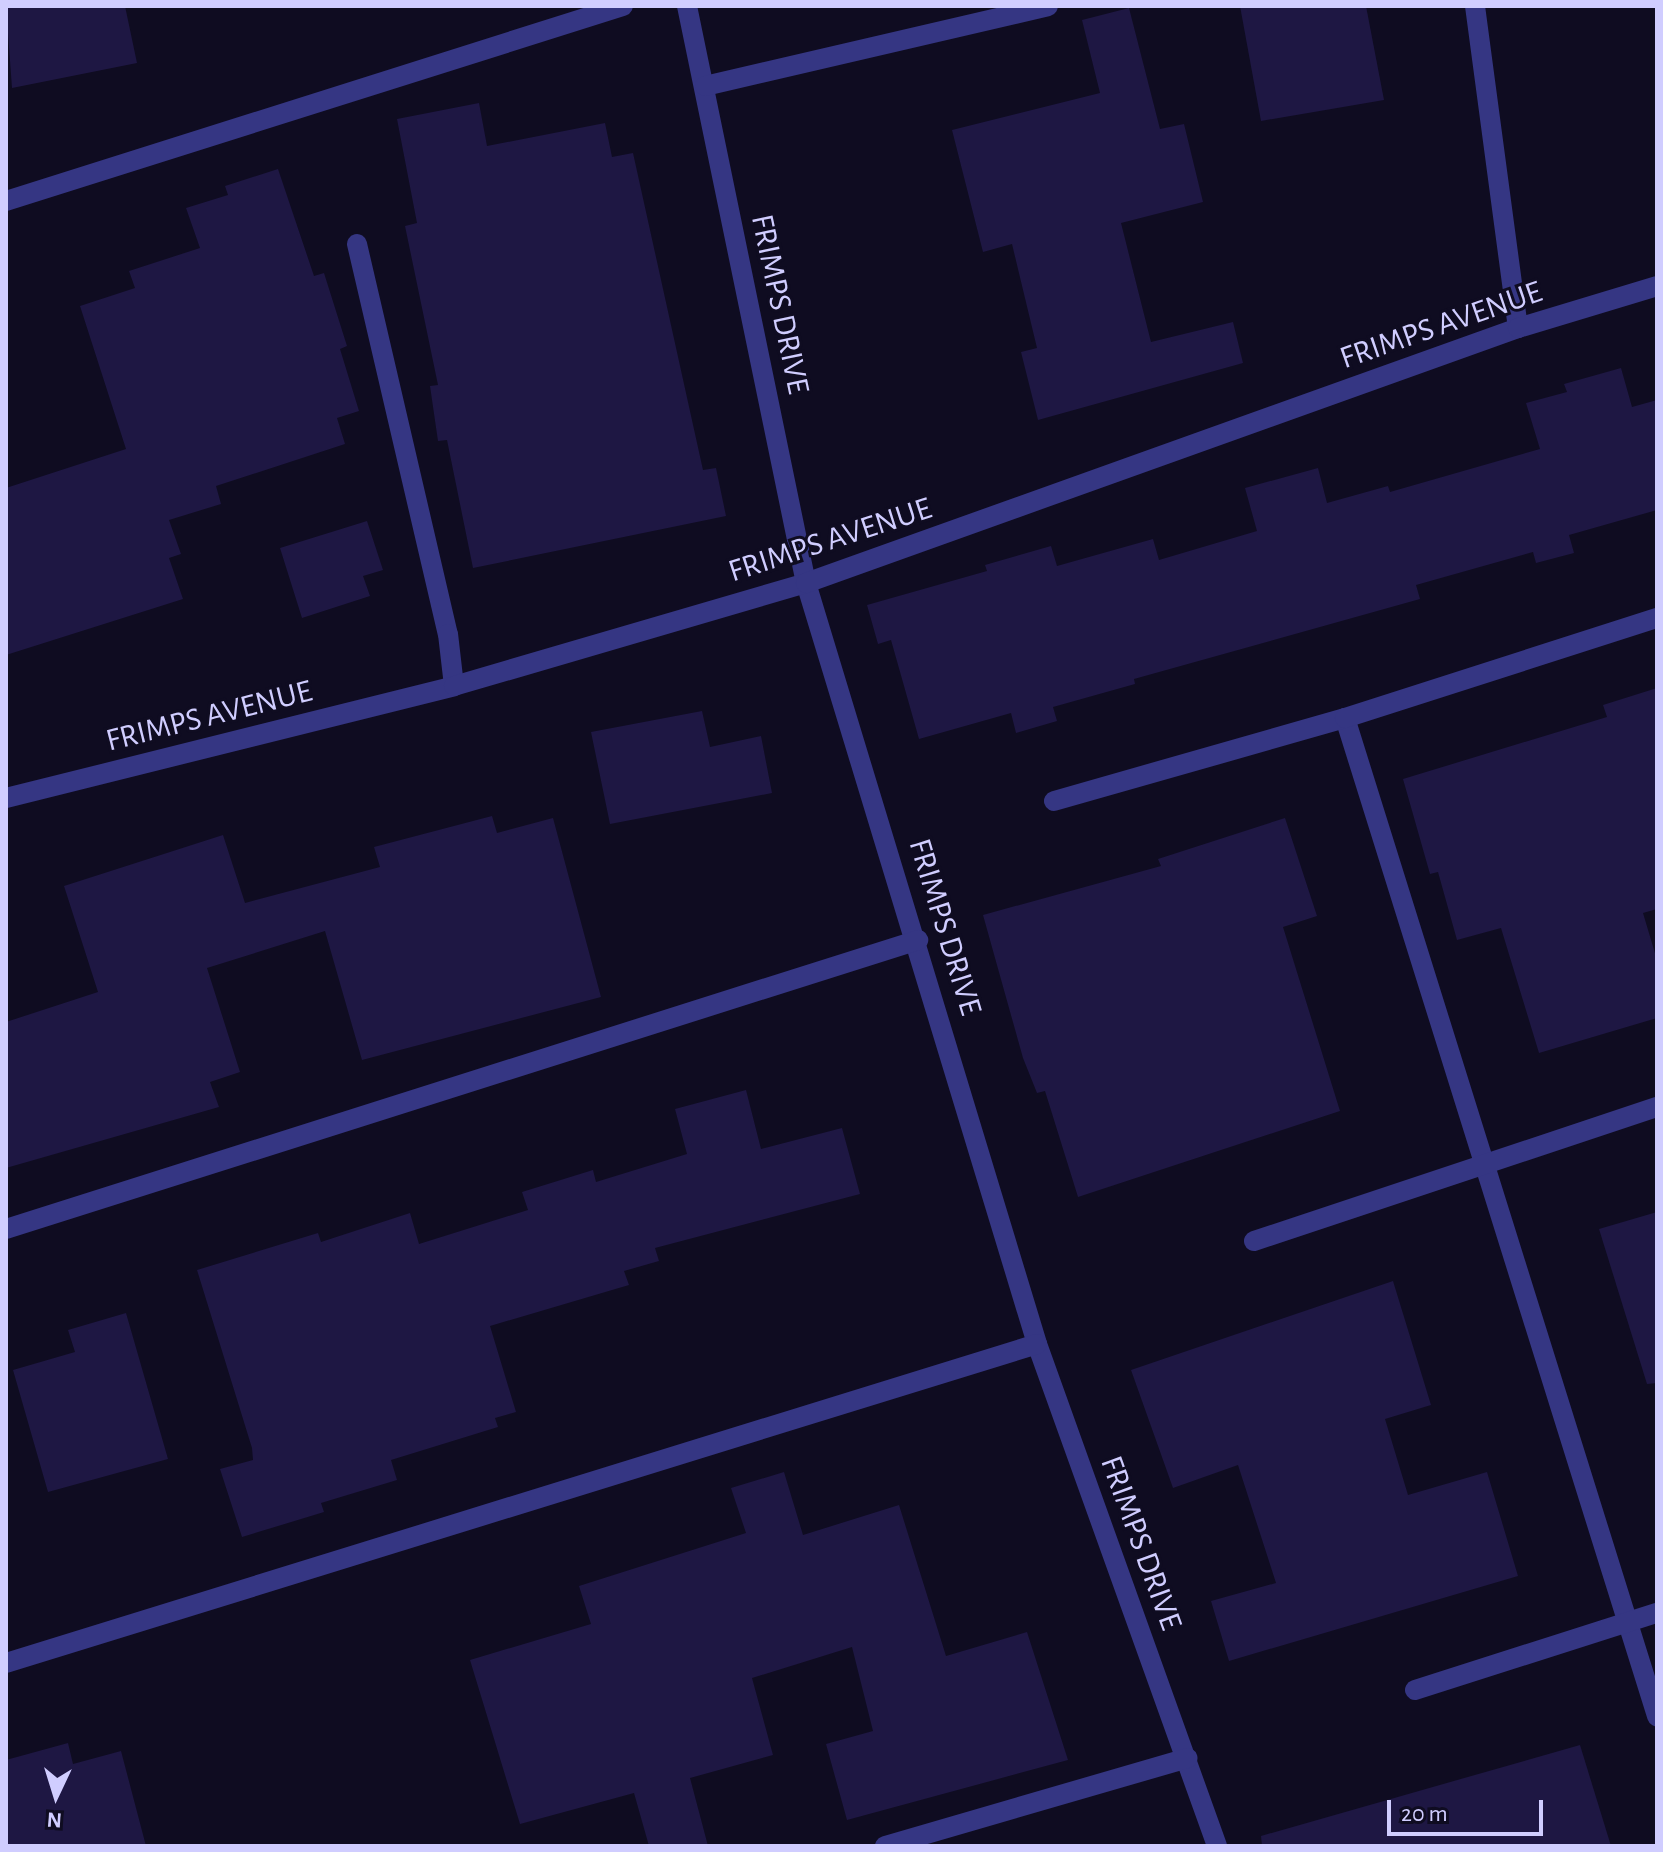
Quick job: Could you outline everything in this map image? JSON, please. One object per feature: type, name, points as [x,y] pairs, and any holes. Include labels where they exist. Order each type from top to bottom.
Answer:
[{"type":"street","points":[[6,201],[623,6]]},
{"type":"street","name":"FRIMPS DRIVE","points":[[687,6],[806,583],[918,940],[1037,1344],[1217,1846]]},
{"type":"street","points":[[705,86],[1048,6]]},
{"type":"street","points":[[1475,6],[1518,328]]},
{"type":"street","points":[[357,244],[448,634],[454,686]]},
{"type":"street","name":"FRIMPS AVENUE","points":[[6,798],[454,686],[806,583],[1518,328],[1657,286]]},
{"type":"street","points":[[1054,801],[1345,718],[1657,618]]},
{"type":"street","points":[[1345,718],[1657,1716]]},
{"type":"street","points":[[6,1229],[918,940]]},
{"type":"street","points":[[1254,1241],[1482,1162],[1657,1107]]},
{"type":"street","points":[[6,1663],[1037,1344]]},
{"type":"street","points":[[1415,1690],[1657,1613]]},
{"type":"street","points":[[885,1846],[1187,1758]]},
{"type":"building","points":[[6,6],[125,6],[137,63],[12,88]]},
{"type":"building","points":[[1240,6],[1366,6],[1384,100],[1261,121]]},
{"type":"building","points":[[1129,8],[1160,129],[1184,124],[1203,202],[1121,223],[1151,342],[1233,322],[1243,363],[1038,420],[1021,352],[1037,348],[1012,244],[983,252],[952,130],[1100,93],[1082,20]]},
{"type":"building","points":[[479,103],[487,146],[605,123],[612,157],[633,153],[703,470],[716,468],[726,516],[473,568],[447,440],[438,441],[430,386],[438,385],[405,226],[417,223],[397,119]]},
{"type":"building","points":[[278,169],[314,276],[324,273],[347,346],[340,349],[359,411],[337,418],[345,444],[216,486],[221,504],[169,520],[181,554],[169,558],[183,599],[6,655],[6,488],[126,449],[80,306],[135,288],[129,271],[200,248],[186,208],[228,195],[225,186]]},
{"type":"building","points":[[1621,368],[1632,407],[1657,400],[1657,510],[1569,535],[1574,553],[1536,563],[1533,552],[1416,585],[1420,599],[1134,679],[1135,684],[1053,707],[1057,721],[1016,733],[1011,713],[919,739],[891,640],[878,644],[867,605],[987,571],[985,565],[1051,546],[1057,566],[1153,539],[1159,560],[1257,531],[1245,488],[1318,468],[1327,503],[1388,486],[1390,492],[1540,449],[1526,403],[1567,392],[1564,384]]},
{"type":"building","points":[[367,521],[383,570],[363,576],[370,596],[302,618],[280,548]]},
{"type":"building","points":[[1657,688],[1657,909],[1643,913],[1657,960],[1657,1018],[1539,1053],[1501,928],[1457,940],[1438,872],[1430,874],[1403,779],[1607,717],[1603,705]]},
{"type":"building","points":[[702,711],[710,747],[761,736],[772,793],[610,824],[591,732]]},
{"type":"building","points":[[492,816],[497,833],[553,818],[601,997],[362,1060],[325,931],[207,968],[240,1072],[210,1082],[219,1107],[6,1168],[6,1022],[98,992],[64,886],[223,835],[245,903],[380,867],[374,847]]},
{"type":"building","points":[[1285,818],[1317,916],[1283,927],[1340,1111],[1078,1197],[1045,1091],[1037,1093],[1023,1058],[983,915],[1161,866],[1158,859]]},
{"type":"building","points":[[746,1090],[761,1149],[842,1128],[860,1194],[655,1248],[659,1261],[624,1271],[629,1285],[490,1326],[516,1412],[495,1418],[498,1427],[391,1460],[397,1480],[321,1503],[324,1512],[242,1537],[220,1469],[253,1460],[252,1448],[197,1270],[318,1233],[321,1242],[410,1213],[419,1244],[528,1210],[522,1192],[593,1170],[596,1182],[687,1154],[675,1109]]},
{"type":"building","points":[[1657,1212],[1657,1383],[1647,1384],[1599,1229]]},
{"type":"building","points":[[1393,1281],[1431,1405],[1385,1419],[1408,1495],[1487,1472],[1518,1576],[1229,1661],[1211,1601],[1276,1583],[1238,1465],[1173,1488],[1131,1370]]},
{"type":"building","points":[[126,1313],[168,1459],[48,1492],[13,1370],[75,1352],[68,1330]]},
{"type":"building","points":[[784,1472],[803,1535],[899,1505],[946,1656],[1027,1632],[1068,1760],[847,1820],[826,1744],[873,1731],[852,1647],[752,1678],[773,1755],[690,1778],[708,1846],[649,1846],[634,1793],[520,1824],[470,1660],[591,1624],[579,1586],[746,1533],[731,1488]]},
{"type":"building","points":[[68,1743],[73,1764],[121,1751],[146,1846],[6,1846],[6,1760]]},
{"type":"building","points":[[1580,1745],[1611,1846],[1262,1846],[1261,1836]]}]
